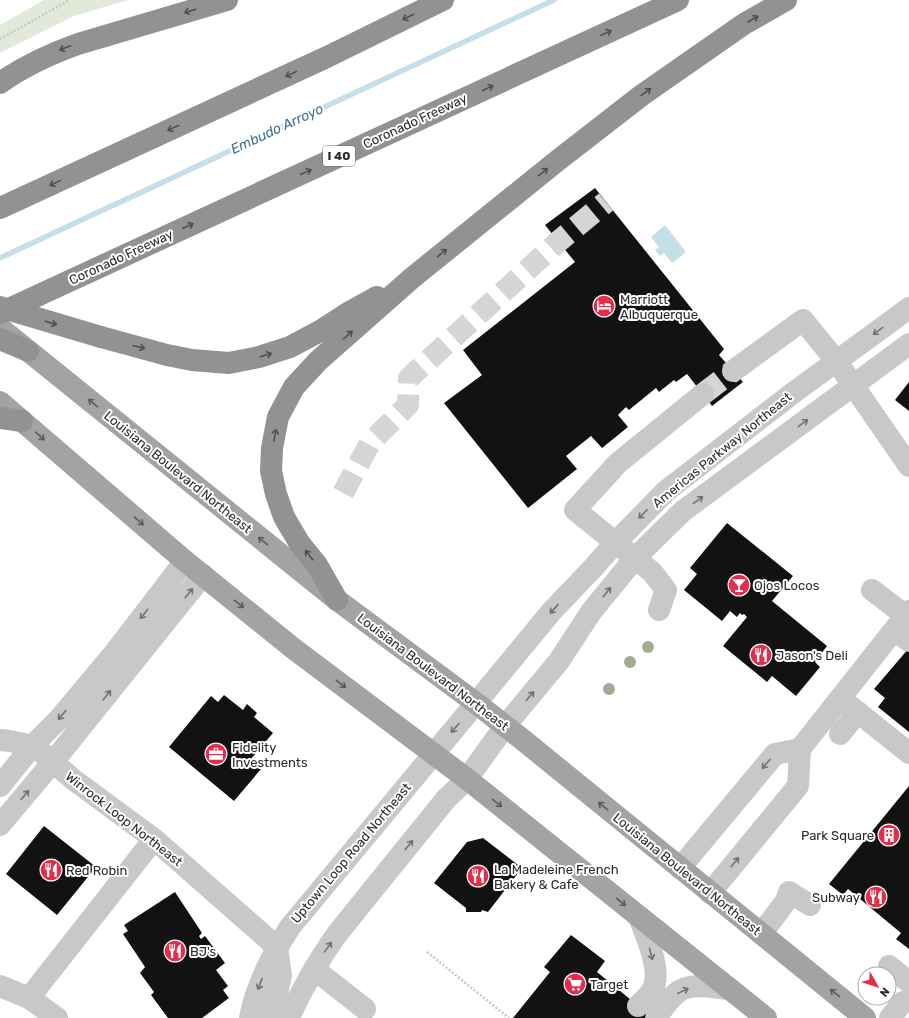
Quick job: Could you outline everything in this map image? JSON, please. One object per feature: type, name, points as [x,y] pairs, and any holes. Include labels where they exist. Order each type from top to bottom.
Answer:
[{"type":"highway","points":[[0,83],[16,72],[54,52],[227,0]]},
{"type":"highway","points":[[0,208],[327,57],[443,0]]},
{"type":"highway","name":"Coronado Freeway","points":[[0,313],[678,0]]},
{"type":"highway","points":[[337,600],[317,565],[296,537],[284,517],[276,494],[272,471],[272,448],[278,417],[294,387],[318,361],[412,278],[556,161],[642,94],[744,24],[786,0]]},
{"type":"highway","points":[[0,307],[167,355],[192,360],[229,363],[259,357],[290,347],[412,278]]},
{"type":"highway","points":[[0,327],[63,284]]},
{"type":"highway","points":[[0,339],[35,357]]},
{"type":"highway","points":[[0,418],[22,421]]},
{"type":"main road","name":"Louisiana Boulevard Northeast","points":[[0,327],[35,357],[337,600],[505,726],[865,1018]]},
{"type":"main road","points":[[0,402],[185,561],[294,649],[434,753],[766,1018]]},
{"type":"street","name":"Americas Parkway Northeast","points":[[476,703],[551,612],[666,491],[793,393],[909,308]]},
{"type":"street","points":[[733,370],[803,320],[837,362],[909,466]]},
{"type":"street","name":"Americas Parkway Northeast","points":[[505,726],[559,661],[591,612],[635,558],[683,511],[909,344]]},
{"type":"street","points":[[659,610],[666,590],[652,572],[575,510],[618,463],[703,394]]},
{"type":"street","points":[[0,786],[33,745],[60,718],[116,651],[185,561]]},
{"type":"street","points":[[0,825],[53,762],[203,575]]},
{"type":"street","points":[[710,893],[798,786],[800,749],[840,698],[904,624],[872,590]]},
{"type":"street","points":[[840,698],[909,753]]},
{"type":"street","name":"Uptown Loop Road Northeast","points":[[250,1018],[257,990],[266,968],[290,927],[304,908],[476,703]]},
{"type":"street","points":[[840,734],[858,712]]},
{"type":"street","points":[[289,1018],[298,997],[326,949],[446,799],[467,779],[505,726]]},
{"type":"street","points":[[0,740],[8,740],[27,746],[33,745]]},
{"type":"street","name":"Winrock Loop Northeast","points":[[33,745],[74,780],[154,839],[277,947]]},
{"type":"street","points":[[680,868],[775,754],[800,749]]},
{"type":"street","points":[[29,998],[154,839]]},
{"type":"street","points":[[761,934],[786,901],[789,892],[810,905]]},
{"type":"street","points":[[638,1006],[652,990],[657,976],[652,953],[639,917]]},
{"type":"street","points":[[271,1018],[281,976],[277,947]]},
{"type":"street","points":[[314,969],[365,1009]]},
{"type":"street","points":[[0,986],[29,998],[57,1018]]},
{"type":"street","points":[[656,1018],[667,1003],[680,990],[696,986],[730,989]]},
{"type":"street","points":[[897,989],[901,1001]]},
{"type":"path","points":[[0,39],[70,0]]},
{"type":"path","points":[[426,952],[509,1018]]},
{"type":"green space","points":[[44,0],[128,0],[74,16],[0,53],[0,25]]},
{"type":"water","points":[[665,225],[686,252],[672,263],[664,253],[660,256],[655,250],[659,247],[651,237]]},
{"type":"building","name":"Marriott Albuquerque","points":[[595,188],[724,349],[719,355],[743,382],[712,406],[687,374],[676,382],[674,380],[659,392],[656,388],[629,410],[626,407],[618,415],[628,427],[602,448],[591,436],[566,456],[577,469],[528,508],[444,403],[482,375],[463,350],[575,262],[545,225]]},
{"type":"building","points":[[909,382],[909,411],[895,400]]},
{"type":"building","points":[[727,523],[793,576],[772,601],[827,646],[815,662],[820,667],[796,696],[772,676],[767,682],[723,646],[747,617],[744,614],[742,615],[740,613],[737,617],[730,611],[722,621],[684,590],[697,574],[690,568]]},
{"type":"building","points":[[909,648],[909,732],[878,707],[885,698],[874,689]]},
{"type":"building","name":"Fidelity Investments","points":[[224,695],[243,710],[247,704],[257,713],[254,717],[273,733],[250,760],[261,769],[234,801],[169,747],[211,696],[218,702]]},
{"type":"building","name":"Park Square","points":[[909,786],[909,949],[896,939],[901,933],[848,889],[843,895],[829,884]]},
{"type":"building","name":"Red Robin","points":[[44,826],[96,867],[57,915],[6,874]]},
{"type":"building","name":"La Madeleine French Bakery & Cafe","points":[[483,838],[522,868],[488,912],[482,910],[481,912],[466,912],[466,908],[434,883],[467,842]]},
{"type":"building","name":"BJ's","points":[[175,892],[202,933],[199,936],[201,939],[205,936],[225,963],[216,970],[228,986],[223,990],[229,998],[202,1018],[168,1018],[151,995],[154,992],[140,973],[145,967],[123,934],[128,931],[124,925]]},
{"type":"building","name":"Target","points":[[571,935],[605,961],[597,972],[653,1018],[513,1018],[550,972],[544,967]]},
{"type":"waterway","name":"Embudo Arroyo","points":[[0,258],[554,0]]},
{"type":"tunnel","points":[[343,493],[370,443],[408,405],[409,378],[559,241],[606,202]]},
{"type":"tunnel","points":[[703,394],[733,371]]},
{"type":"place","name":"Marriott Albuquerque","points":[[604,306]]},
{"type":"place","name":"Ojos Locos","points":[[739,585]]},
{"type":"place","name":"Jason's Deli","points":[[761,655]]},
{"type":"place","name":"Fidelity Investments","points":[[216,754]]},
{"type":"place","name":"Park Square","points":[[889,835]]},
{"type":"place","name":"Red Robin","points":[[51,870]]},
{"type":"place","name":"La Madeleine French Bakery & Cafe","points":[[478,876]]},
{"type":"place","name":"Subway","points":[[876,897]]},
{"type":"place","name":"BJ's","points":[[175,951]]},
{"type":"place","name":"Target","points":[[575,984]]}]
